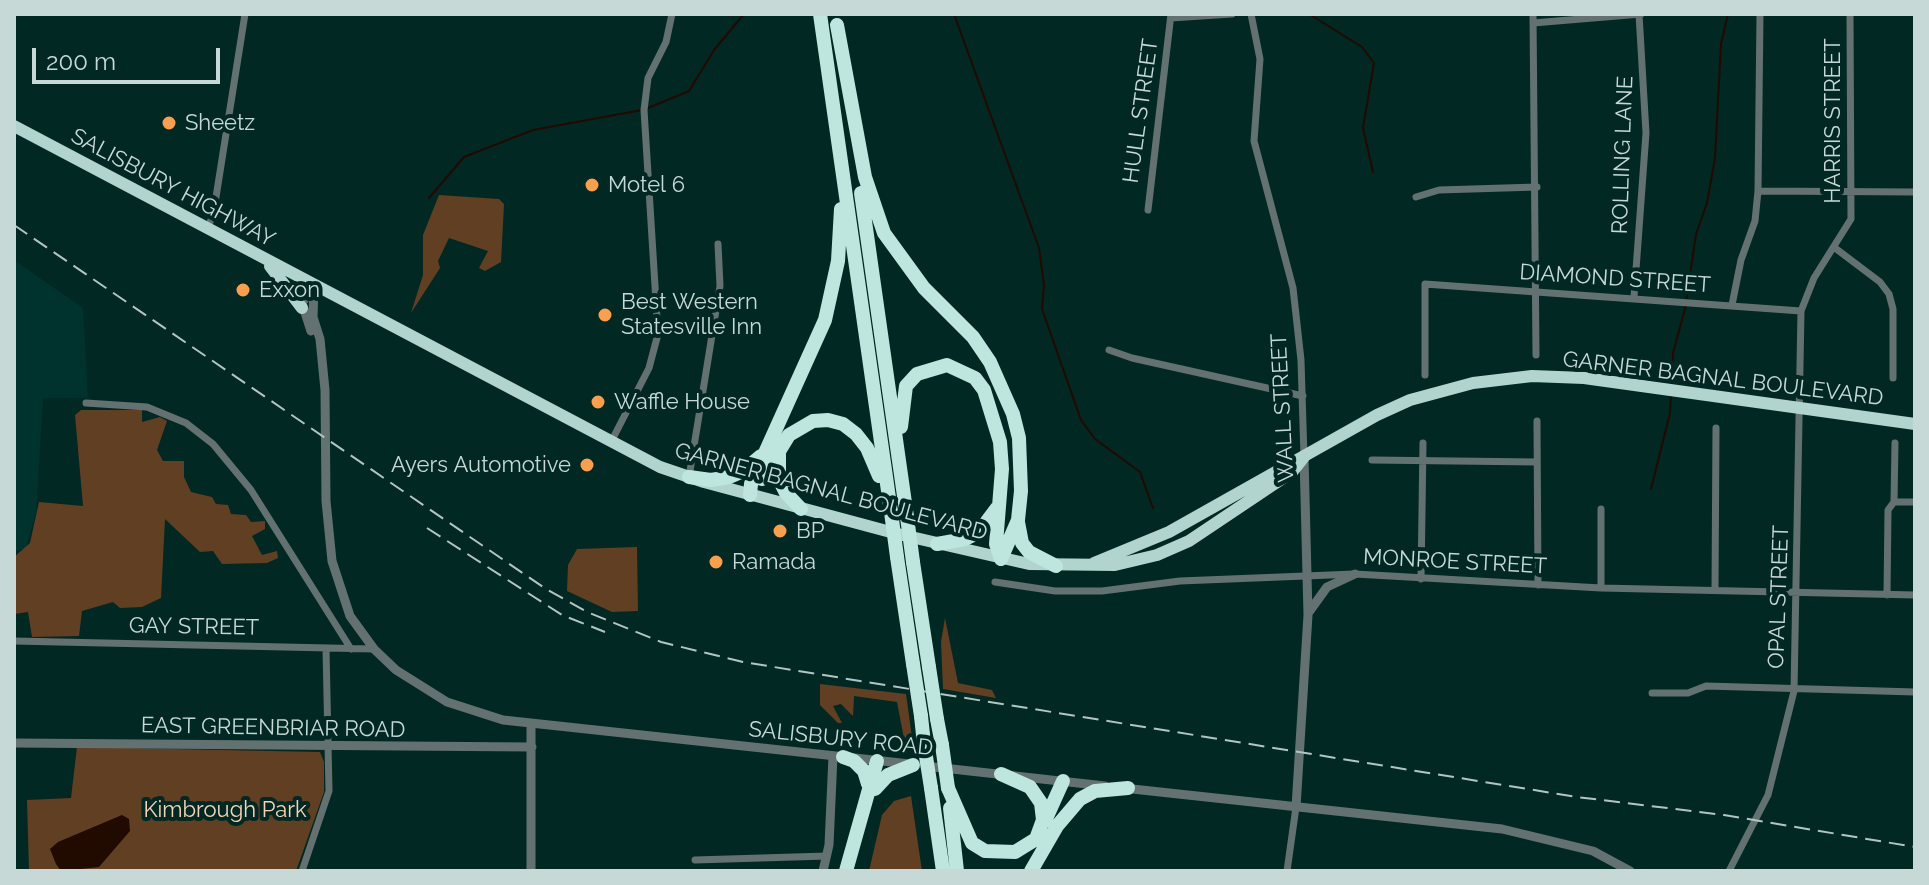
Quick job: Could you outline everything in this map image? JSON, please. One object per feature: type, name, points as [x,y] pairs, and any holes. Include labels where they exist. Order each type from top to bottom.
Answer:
[{"type":"highway","points":[[820,14],[941,871]]},
{"type":"highway","points":[[836,20],[942,745],[957,871]]},
{"type":"highway","points":[[836,20],[865,177],[884,233],[924,288],[973,337],[990,362],[1013,414],[1021,464],[1018,532],[1029,552],[1056,566]]},
{"type":"highway","points":[[750,495],[774,448],[814,348],[833,290],[841,230],[831,88]]},
{"type":"highway","name":"SALISBURY HIGHWAY","points":[[14,126],[314,285]]},
{"type":"highway","points":[[266,261],[302,308]]},
{"type":"highway","name":"GARNER BAGNAL BOULEVARD","points":[[314,285],[611,442],[689,477],[937,544],[1001,559],[1056,566],[1094,563],[1169,532],[1258,479],[1410,400],[1444,389],[1503,379],[1557,376],[1616,381],[1915,424]]},
{"type":"highway","points":[[899,457],[906,386],[917,374],[931,367],[962,369],[984,390],[994,415],[1002,469],[996,544],[1001,559]]},
{"type":"highway","points":[[689,477],[711,480],[729,477],[756,462],[789,435],[813,421],[843,424],[867,448],[891,512]]},
{"type":"highway","points":[[774,448],[779,479],[786,493],[801,509]]},
{"type":"highway","points":[[937,544],[965,539],[979,532],[990,521],[999,496]]},
{"type":"highway","points":[[1001,559],[1018,520]]},
{"type":"highway","points":[[838,756],[854,761],[864,771],[871,787]]},
{"type":"highway","points":[[853,871],[877,761]]},
{"type":"highway","points":[[846,871],[871,787],[888,775],[913,765]]},
{"type":"highway","points":[[1001,774],[1016,778],[1037,794],[1041,803],[1042,828]]},
{"type":"highway","points":[[948,788],[972,843],[985,851],[1000,854],[1027,847],[1042,828],[1063,781]]},
{"type":"highway","points":[[1057,826],[1064,795],[1063,781]]},
{"type":"highway","points":[[1031,871],[1057,826],[1080,799],[1095,791],[1128,788]]},
{"type":"street","points":[[207,230],[213,216],[245,14]]},
{"type":"street","points":[[611,442],[649,368],[658,334],[644,96],[672,14]]},
{"type":"street","points":[[1171,16],[1232,14]]},
{"type":"street","name":"WALL STREET","points":[[1251,14],[1260,59],[1254,141],[1293,288],[1303,396],[1309,574],[1296,807]]},
{"type":"street","points":[[1533,14],[1537,187],[1536,355]]},
{"type":"street","points":[[1533,23],[1640,14]]},
{"type":"street","name":"ROLLING LANE","points":[[1634,297],[1646,123],[1640,14]]},
{"type":"street","points":[[1732,305],[1741,260],[1755,221],[1758,191],[1760,14]]},
{"type":"street","name":"HARRIS STREET","points":[[1801,311],[1814,278],[1851,219],[1850,14]]},
{"type":"street","name":"HULL STREET","points":[[1148,210],[1171,16]]},
{"type":"street","points":[[1416,197],[1439,190],[1537,187]]},
{"type":"street","points":[[1758,191],[1915,192]]},
{"type":"street","points":[[689,477],[720,286],[718,244]]},
{"type":"street","points":[[1835,248],[1880,282],[1889,294],[1893,309],[1893,378]]},
{"type":"street","name":"DIAMOND STREET","points":[[1425,375],[1425,284],[1801,311]]},
{"type":"street","points":[[302,308],[303,296],[314,285]]},
{"type":"street","name":"SALISBURY ROAD","points":[[314,285],[312,310],[325,390],[326,501],[332,561],[350,616],[374,649],[408,679],[447,702],[503,720],[1540,836],[1593,851],[1630,871]]},
{"type":"street","name":"SALISBURY ROAD","points":[[302,308],[319,347]]},
{"type":"street","name":"OPAL STREET","points":[[1729,871],[1768,795],[1794,691],[1801,311]]},
{"type":"street","points":[[1109,350],[1132,358],[1303,396]]},
{"type":"street","points":[[86,403],[147,407],[186,423],[213,444],[251,490],[351,649]]},
{"type":"street","points":[[1537,421],[1538,585]]},
{"type":"street","points":[[1715,590],[1716,428]]},
{"type":"street","points":[[1421,579],[1423,443]]},
{"type":"street","points":[[1887,595],[1888,510],[1894,502],[1895,443]]},
{"type":"street","points":[[1372,460],[1537,462]]},
{"type":"street","points":[[1894,502],[1915,502]]},
{"type":"street","points":[[1601,509],[1601,588]]},
{"type":"street","points":[[1308,615],[1327,587],[1355,574]]},
{"type":"street","name":"MONROE STREET","points":[[995,582],[1055,591],[1102,591],[1180,581],[1355,574],[1601,588],[1915,595]]},
{"type":"street","name":"GAY STREET","points":[[14,641],[374,649]]},
{"type":"street","points":[[302,871],[327,801],[326,648]]},
{"type":"street","points":[[1652,693],[1688,693],[1706,686],[1794,691],[1915,692]]},
{"type":"street","points":[[531,723],[531,871]]},
{"type":"street","name":"EAST GREENBRIAR ROAD","points":[[14,743],[242,742],[328,747],[532,747]]},
{"type":"street","points":[[823,871],[838,756]]},
{"type":"street","points":[[1287,871],[1296,807]]},
{"type":"street","points":[[695,860],[827,856]]},
{"type":"shaded area","points":[[14,260],[83,308],[88,398],[43,398],[36,512],[26,548],[14,551]]},
{"type":"shaded area","points":[[122,815],[129,819],[130,831],[99,867],[61,871],[50,849],[58,842]]},
{"type":"green space","points":[[439,195],[499,199],[504,204],[501,262],[485,271],[479,268],[488,251],[449,238],[438,261],[440,268],[411,313],[423,275],[423,235]]},
{"type":"green space","points":[[81,410],[142,410],[142,422],[160,417],[167,421],[157,450],[163,461],[184,461],[184,477],[191,492],[212,497],[216,504],[228,505],[231,514],[246,515],[251,522],[265,521],[265,529],[252,536],[262,555],[277,551],[278,558],[267,563],[222,564],[213,551],[200,552],[165,519],[161,598],[142,607],[120,608],[113,602],[82,611],[79,636],[32,637],[28,612],[14,614],[14,557],[30,543],[39,502],[83,506],[75,415]]},
{"type":"green space","points":[[637,547],[638,611],[612,612],[567,591],[568,565],[577,549]]},
{"type":"green space","points":[[945,618],[958,683],[992,690],[996,698],[943,689],[941,642]]},
{"type":"green space","points":[[820,684],[906,694],[913,745],[905,744],[897,702],[854,696],[853,716],[841,704],[833,706],[842,723],[838,723],[820,705]]},
{"type":"green space","name":"Kimbrough Park","points":[[77,747],[320,752],[324,762],[324,792],[296,871],[29,871],[27,800],[71,798]]},
{"type":"green space","points":[[911,796],[922,871],[869,871],[882,815],[894,801]]},
{"type":"waterway","points":[[648,108],[689,91],[714,50],[744,14]]},
{"type":"waterway","points":[[954,14],[1039,248],[1044,285],[1042,309],[1081,420],[1095,439],[1140,472],[1153,508]]},
{"type":"waterway","points":[[1309,14],[1362,47],[1374,63],[1363,128],[1373,172]]},
{"type":"waterway","points":[[1672,383],[1673,353],[1685,309],[1696,234],[1707,203],[1715,158],[1721,44],[1728,14]]},
{"type":"waterway","points":[[429,198],[464,157],[533,130],[642,110]]},
{"type":"waterway","points":[[1651,489],[1670,413],[1671,394]]},
{"type":"railway","points":[[14,225],[546,589],[587,612],[661,642],[743,662],[1577,797],[1724,815],[1915,847]]},
{"type":"railway","points":[[427,528],[562,615],[605,632]]},
{"type":"place","name":"Sheetz","points":[[169,123]]},
{"type":"place","name":"Motel 6","points":[[592,185]]},
{"type":"place","name":"Exxon","points":[[243,290]]},
{"type":"place","name":"Best Western Statesville Inn","points":[[605,315]]},
{"type":"place","name":"Waffle House","points":[[598,402]]},
{"type":"place","name":"Ayers Automotive","points":[[587,465]]},
{"type":"place","name":"BP","points":[[780,531]]},
{"type":"place","name":"Ramada","points":[[716,562]]}]
